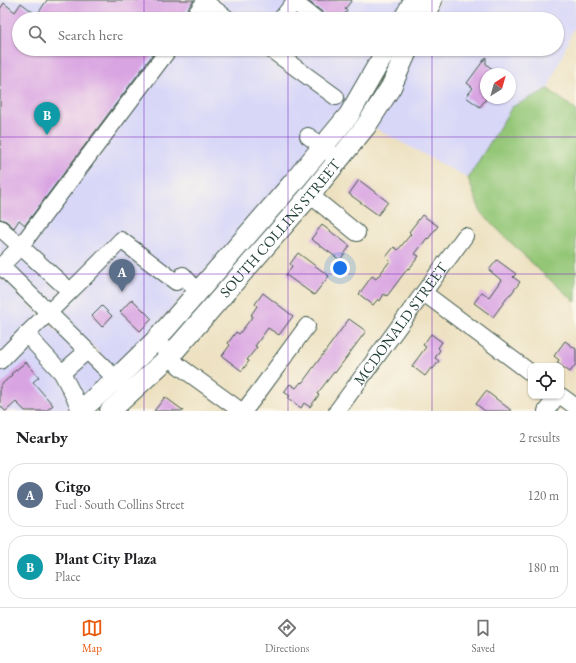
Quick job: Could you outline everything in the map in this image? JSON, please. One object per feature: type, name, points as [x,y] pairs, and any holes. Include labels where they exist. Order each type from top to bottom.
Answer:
[{"type":"main road","points":[[408,12],[414,0]]},
{"type":"main road","points":[[417,12],[421,0]]},
{"type":"main road","points":[[426,12],[432,0]]},
{"type":"main road","name":"SOUTH COLLINS STREET","points":[[86,411],[156,340],[291,185],[315,141],[349,115],[383,56]]},
{"type":"main road","points":[[391,87],[400,56]]},
{"type":"main road","name":"SOUTH COLLINS STREET","points":[[110,411],[170,356],[310,195],[366,126],[391,87],[405,56]]},
{"type":"main road","points":[[170,356],[172,336],[180,322],[231,254]]},
{"type":"street","points":[[197,12],[206,1],[219,12]]},
{"type":"street","points":[[286,12],[295,1],[308,12]]},
{"type":"street","points":[[132,392],[116,379],[0,265],[20,247],[164,56]]},
{"type":"street","points":[[280,56],[336,97]]},
{"type":"street","points":[[315,141],[338,160]]},
{"type":"street","points":[[310,195],[357,233]]},
{"type":"street","points":[[0,228],[70,291]]},
{"type":"street","name":"MCDONALD STREET","points":[[337,411],[465,236]]},
{"type":"street","points":[[0,361],[48,312],[102,261],[121,240],[180,278],[198,292]]},
{"type":"street","points":[[424,293],[528,371]]},
{"type":"street","points":[[244,411],[307,326]]},
{"type":"street","points":[[26,334],[62,373],[86,411]]},
{"type":"street","points":[[156,340],[179,366],[241,411]]},
{"type":"street","points":[[62,373],[87,351]]},
{"type":"street","points":[[564,398],[576,407]]},
{"type":"street","points":[[546,411],[555,399]]},
{"type":"shaded area","points":[[0,0],[407,0],[400,12],[12,12],[12,56],[376,56],[343,111],[286,181],[117,370],[0,255]]},
{"type":"shaded area","points":[[439,0],[576,0],[576,23],[564,51],[564,12],[433,12]]},
{"type":"shaded area","points":[[411,56],[562,56],[548,89],[512,107],[468,178],[373,127]]},
{"type":"shaded area","points":[[0,275],[106,379],[70,411],[0,411]]},
{"type":"green space","points":[[548,89],[576,110],[576,302],[542,273],[481,213],[468,178],[512,107]]},
{"type":"building","points":[[47,0],[194,0],[185,12],[39,12]]},
{"type":"building","points":[[307,0],[352,0],[345,9],[346,12],[322,12]]},
{"type":"building","points":[[4,3],[15,12],[12,12],[12,56],[152,56],[25,225],[19,220],[14,228],[6,221],[0,219],[0,9]]},
{"type":"building","points":[[21,3],[33,12],[15,12]]},
{"type":"building","points":[[486,57],[486,64],[491,68],[480,68],[480,104],[482,104],[480,107],[466,97],[473,88],[467,83]]},
{"type":"building","points":[[359,180],[388,202],[378,215],[349,194]]},
{"type":"building","points":[[422,215],[438,226],[415,254],[419,256],[387,296],[384,294],[380,301],[378,299],[373,305],[359,294],[372,276],[376,279],[390,261],[386,257],[394,247],[398,250],[411,234],[409,232]]},
{"type":"building","points":[[322,225],[350,246],[340,260],[311,239]]},
{"type":"building","points":[[298,253],[329,276],[314,295],[286,275],[292,266],[290,264]]},
{"type":"building","points":[[497,260],[516,274],[513,277],[520,282],[493,317],[474,303],[482,292],[489,297],[501,280],[489,270]]},
{"type":"building","points":[[263,293],[293,316],[279,335],[268,328],[255,346],[257,347],[247,360],[249,361],[242,371],[222,356],[230,345],[228,343],[236,332],[239,334],[253,316],[251,315],[257,306],[255,304]]},
{"type":"building","points":[[132,299],[152,319],[140,331],[120,312]]},
{"type":"building","points":[[102,306],[112,316],[102,327],[92,316]]},
{"type":"building","points":[[349,319],[366,331],[335,373],[334,372],[317,394],[319,395],[310,407],[304,403],[301,408],[288,398],[290,396],[284,392],[290,384],[296,388],[301,382],[302,383]]},
{"type":"building","points":[[431,334],[442,342],[438,348],[440,350],[435,358],[439,361],[425,376],[412,366],[426,347],[423,345]]},
{"type":"building","points":[[565,341],[576,349],[576,364],[570,372],[564,368],[564,363],[557,363],[559,360],[554,356]]},
{"type":"building","points":[[26,362],[39,377],[33,382],[53,405],[46,411],[25,411],[16,402],[5,411],[0,405],[0,386],[12,375],[11,374]]},
{"type":"building","points":[[486,391],[512,411],[485,411],[476,404]]},
{"type":"building","points":[[165,397],[184,411],[154,411]]},
{"type":"place","name":"Plant City Plaza","points":[[47,135]]},
{"type":"place","name":"Citgo","points":[[122,292]]}]
